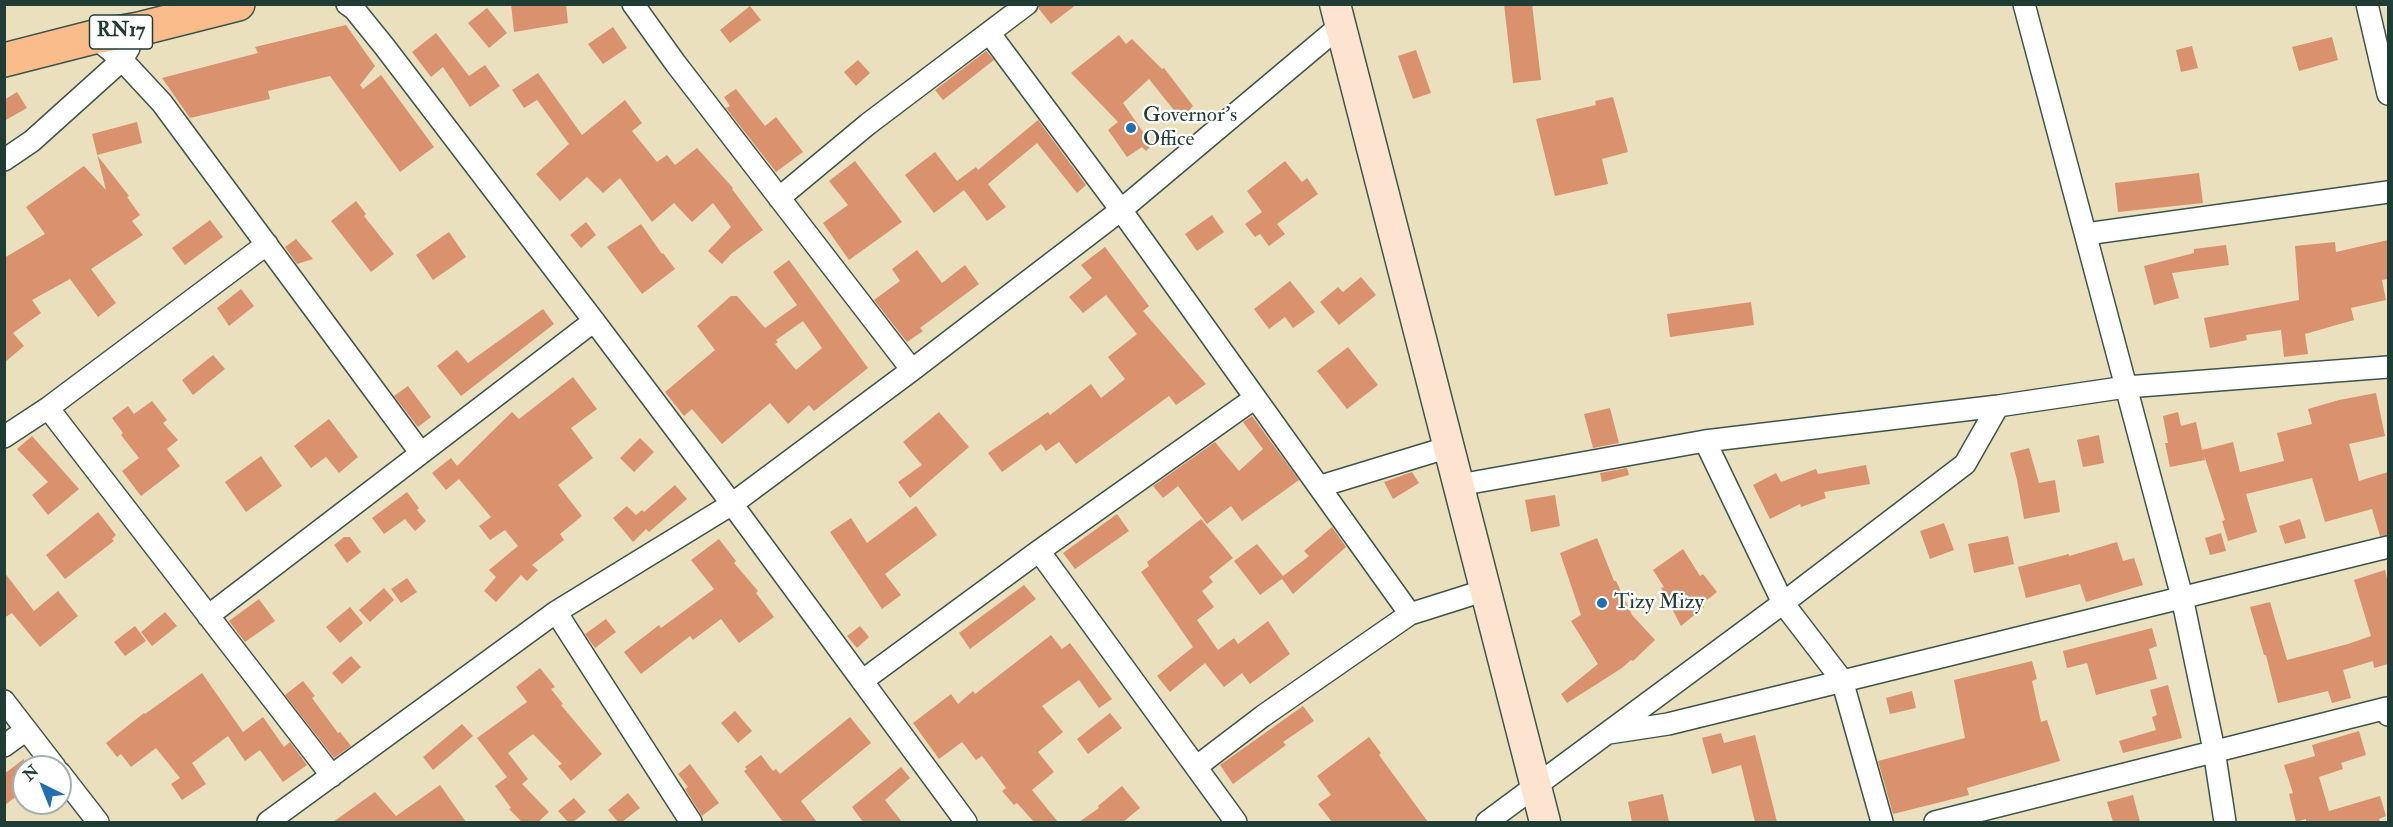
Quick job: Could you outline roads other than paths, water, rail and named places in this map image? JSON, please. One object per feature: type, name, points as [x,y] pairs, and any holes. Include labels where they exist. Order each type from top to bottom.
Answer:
[{"type":"main road","name":"RN17","points":[[4,60],[238,4]]},
{"type":"street","points":[[347,4],[354,9],[384,46],[594,321],[966,822]]},
{"type":"street","points":[[633,4],[912,370]]},
{"type":"street","points":[[779,198],[868,124],[1027,4]]},
{"type":"street","points":[[2024,4],[2182,597],[2214,750],[2225,822]]},
{"type":"street","points":[[2367,4],[2388,94]]},
{"type":"street","points":[[268,822],[556,612],[732,504],[912,370],[1121,210],[1337,15],[1545,822]]},
{"type":"street","points":[[4,160],[33,141],[122,60],[139,29]]},
{"type":"street","points":[[990,34],[1321,486],[1410,614]]},
{"type":"street","points":[[94,37],[122,60],[162,103],[420,452]]},
{"type":"street","points":[[2086,234],[2388,192]]},
{"type":"street","points":[[4,437],[48,408],[267,244]]},
{"type":"street","points":[[208,616],[594,321]]},
{"type":"street","points":[[1459,485],[1705,441],[1998,406],[2126,387],[2388,367]]},
{"type":"street","points":[[862,681],[1039,550],[1255,398]]},
{"type":"street","points":[[1486,822],[1783,603],[1965,464],[1998,406]]},
{"type":"street","points":[[48,408],[332,776]]},
{"type":"street","points":[[1705,441],[1783,603],[1842,680],[1882,822]]},
{"type":"street","points":[[1321,486],[1449,447]]},
{"type":"street","points":[[1609,733],[1668,724],[2388,547]]},
{"type":"street","points":[[1039,550],[1236,822]]},
{"type":"street","points":[[1196,767],[1263,716],[1410,614],[1486,590]]},
{"type":"street","points":[[556,612],[686,821]]},
{"type":"street","points":[[4,701],[46,755]]},
{"type":"street","points":[[1935,822],[2214,750],[2388,710]]},
{"type":"street","points":[[4,746],[26,730]]},
{"type":"street","points":[[72,789],[98,822]]},
{"type":"place","name":"Governor's Office","points":[[1131,128]]},
{"type":"place","name":"Tizy Mizy","points":[[1602,603]]}]
